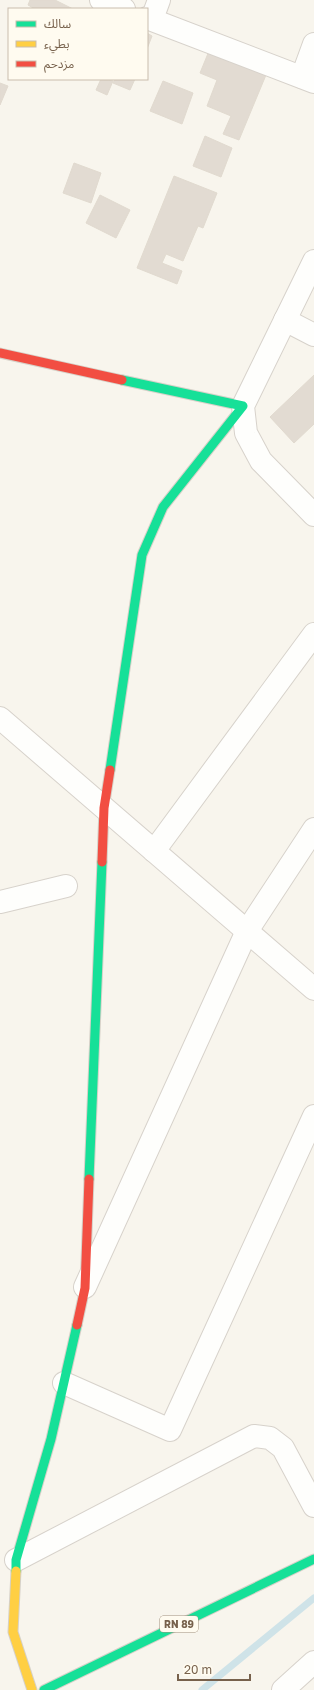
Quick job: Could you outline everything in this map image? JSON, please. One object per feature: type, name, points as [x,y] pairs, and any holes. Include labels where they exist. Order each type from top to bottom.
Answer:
[{"type":"street","points":[[101,0],[121,8]]},
{"type":"street","points":[[152,12],[308,79],[314,44]]},
{"type":"street","points":[[32,1690],[13,1632],[16,1560],[52,1439],[85,1288],[104,808],[142,555],[163,507],[243,406],[314,261]]},
{"type":"street","points":[[285,320],[314,335]]},
{"type":"street","points":[[0,353],[243,406]]},
{"type":"street","points":[[243,406],[246,433],[261,461],[314,515]]},
{"type":"street","points":[[154,851],[314,634]]},
{"type":"street","points":[[0,718],[314,989]]},
{"type":"street","points":[[85,1288],[247,931],[314,829]]},
{"type":"street","points":[[0,902],[66,886]]},
{"type":"street","points":[[64,1383],[170,1430],[314,1116]]},
{"type":"street","points":[[16,1560],[254,1436],[270,1438],[283,1448],[314,1506]]},
{"type":"street","name":"RN 89","points":[[44,1690],[314,1559]]},
{"type":"street","points":[[284,1690],[314,1662]]},
{"type":"building","points":[[30,0],[55,0],[71,8],[33,8],[28,5]]},
{"type":"building","points":[[148,34],[152,36],[148,46]]},
{"type":"building","points":[[209,51],[266,75],[239,140],[223,134],[231,116],[207,106],[217,80],[200,73]]},
{"type":"building","points":[[101,80],[113,81],[107,95],[96,90]]},
{"type":"building","points":[[114,80],[135,80],[130,90],[113,83]]},
{"type":"building","points":[[163,81],[193,93],[182,124],[150,111]]},
{"type":"building","points":[[0,83],[8,86],[0,105]]},
{"type":"building","points":[[205,136],[232,148],[221,177],[193,166]]},
{"type":"building","points":[[74,163],[101,173],[91,203],[63,193]]},
{"type":"building","points":[[174,176],[217,193],[203,228],[198,226],[183,261],[166,254],[162,263],[182,271],[177,284],[137,268]]},
{"type":"building","points":[[100,195],[130,210],[116,238],[86,223]]},
{"type":"building","points":[[314,375],[314,424],[294,443],[270,417]]},
{"type":"waterway","points":[[202,1690],[314,1598]]},
{"type":"traffic: fast","points":[[110,770],[142,555],[163,507],[243,406],[122,380]]},
{"type":"traffic: fast","points":[[89,1179],[102,862]]},
{"type":"traffic: fast","points":[[16,1571],[16,1560],[51,1439],[77,1325]]},
{"type":"traffic: fast","points":[[44,1690],[314,1559]]},
{"type":"traffic: slow","points":[[16,1571],[13,1632],[32,1690]]},
{"type":"traffic: jam","points":[[0,353],[122,380]]},
{"type":"traffic: jam","points":[[102,862],[104,808],[110,770]]},
{"type":"traffic: jam","points":[[77,1325],[85,1288],[89,1179]]}]
